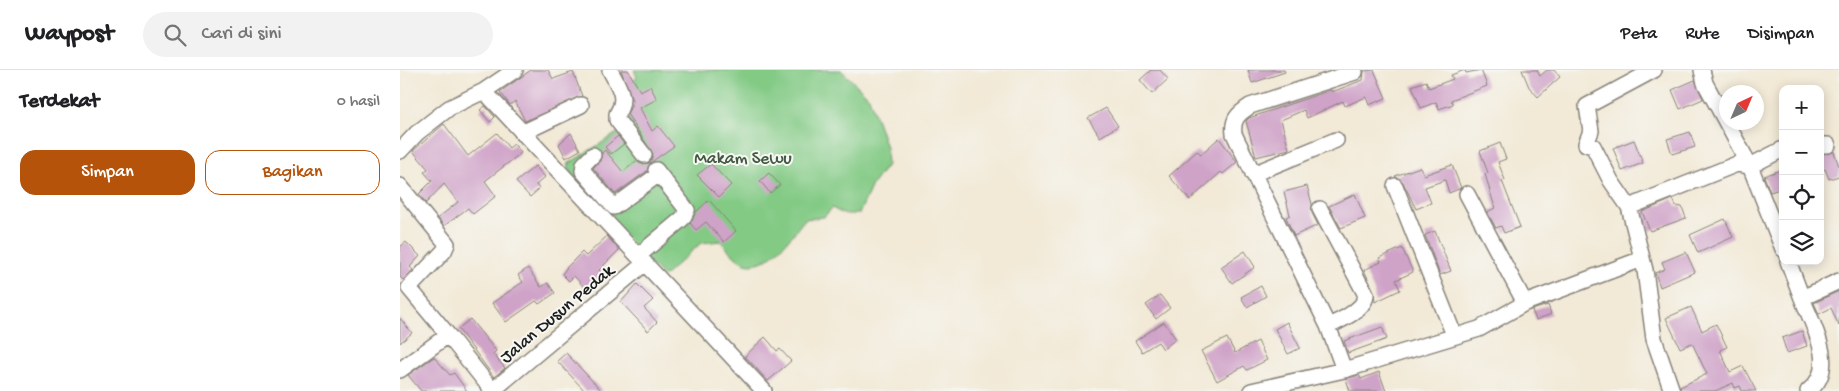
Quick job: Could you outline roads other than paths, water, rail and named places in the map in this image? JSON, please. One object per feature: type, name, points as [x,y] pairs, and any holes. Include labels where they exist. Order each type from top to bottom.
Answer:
[{"type":"street","points":[[400,151],[418,133],[449,108],[484,91],[515,70]]},
{"type":"street","points":[[610,70],[623,100],[622,108],[617,114],[617,120],[644,155]]},
{"type":"street","points":[[1654,70],[1588,106],[1591,131],[1586,144],[1593,146],[1611,182],[1629,207],[1642,260],[1654,339],[1672,391]]},
{"type":"street","points":[[1702,70],[1705,83],[1750,166],[1779,239]]},
{"type":"street","points":[[1344,370],[1328,326],[1253,174],[1234,134],[1232,124],[1239,114],[1250,106],[1355,72]]},
{"type":"street","points":[[484,91],[764,391]]},
{"type":"street","points":[[522,133],[581,105]]},
{"type":"street","points":[[1253,174],[1336,140]]},
{"type":"street","points":[[1629,207],[1737,164],[1750,166],[1779,151]]},
{"type":"street","points":[[594,155],[582,168],[607,199],[594,210]]},
{"type":"street","name":"Jalan Dusun Pedak","points":[[492,391],[642,259],[683,218],[687,210],[658,172],[616,206],[613,206],[607,199]]},
{"type":"street","points":[[400,186],[446,244],[444,251],[405,292],[448,335],[492,391]]},
{"type":"street","points":[[1395,186],[1454,336]]},
{"type":"street","points":[[1467,194],[1525,303]]},
{"type":"street","points":[[1320,209],[1366,296],[1362,304],[1339,321],[1328,326]]},
{"type":"street","points":[[1251,391],[1344,370],[1479,328],[1525,303],[1642,260]]},
{"type":"street","points":[[1790,265],[1825,356],[1825,370],[1817,385],[1808,391]]},
{"type":"street","points":[[1802,298],[1839,281]]},
{"type":"street","points":[[400,370],[448,335]]},
{"type":"park label","name":"Makam Sewu","points":[[743,157]]}]
